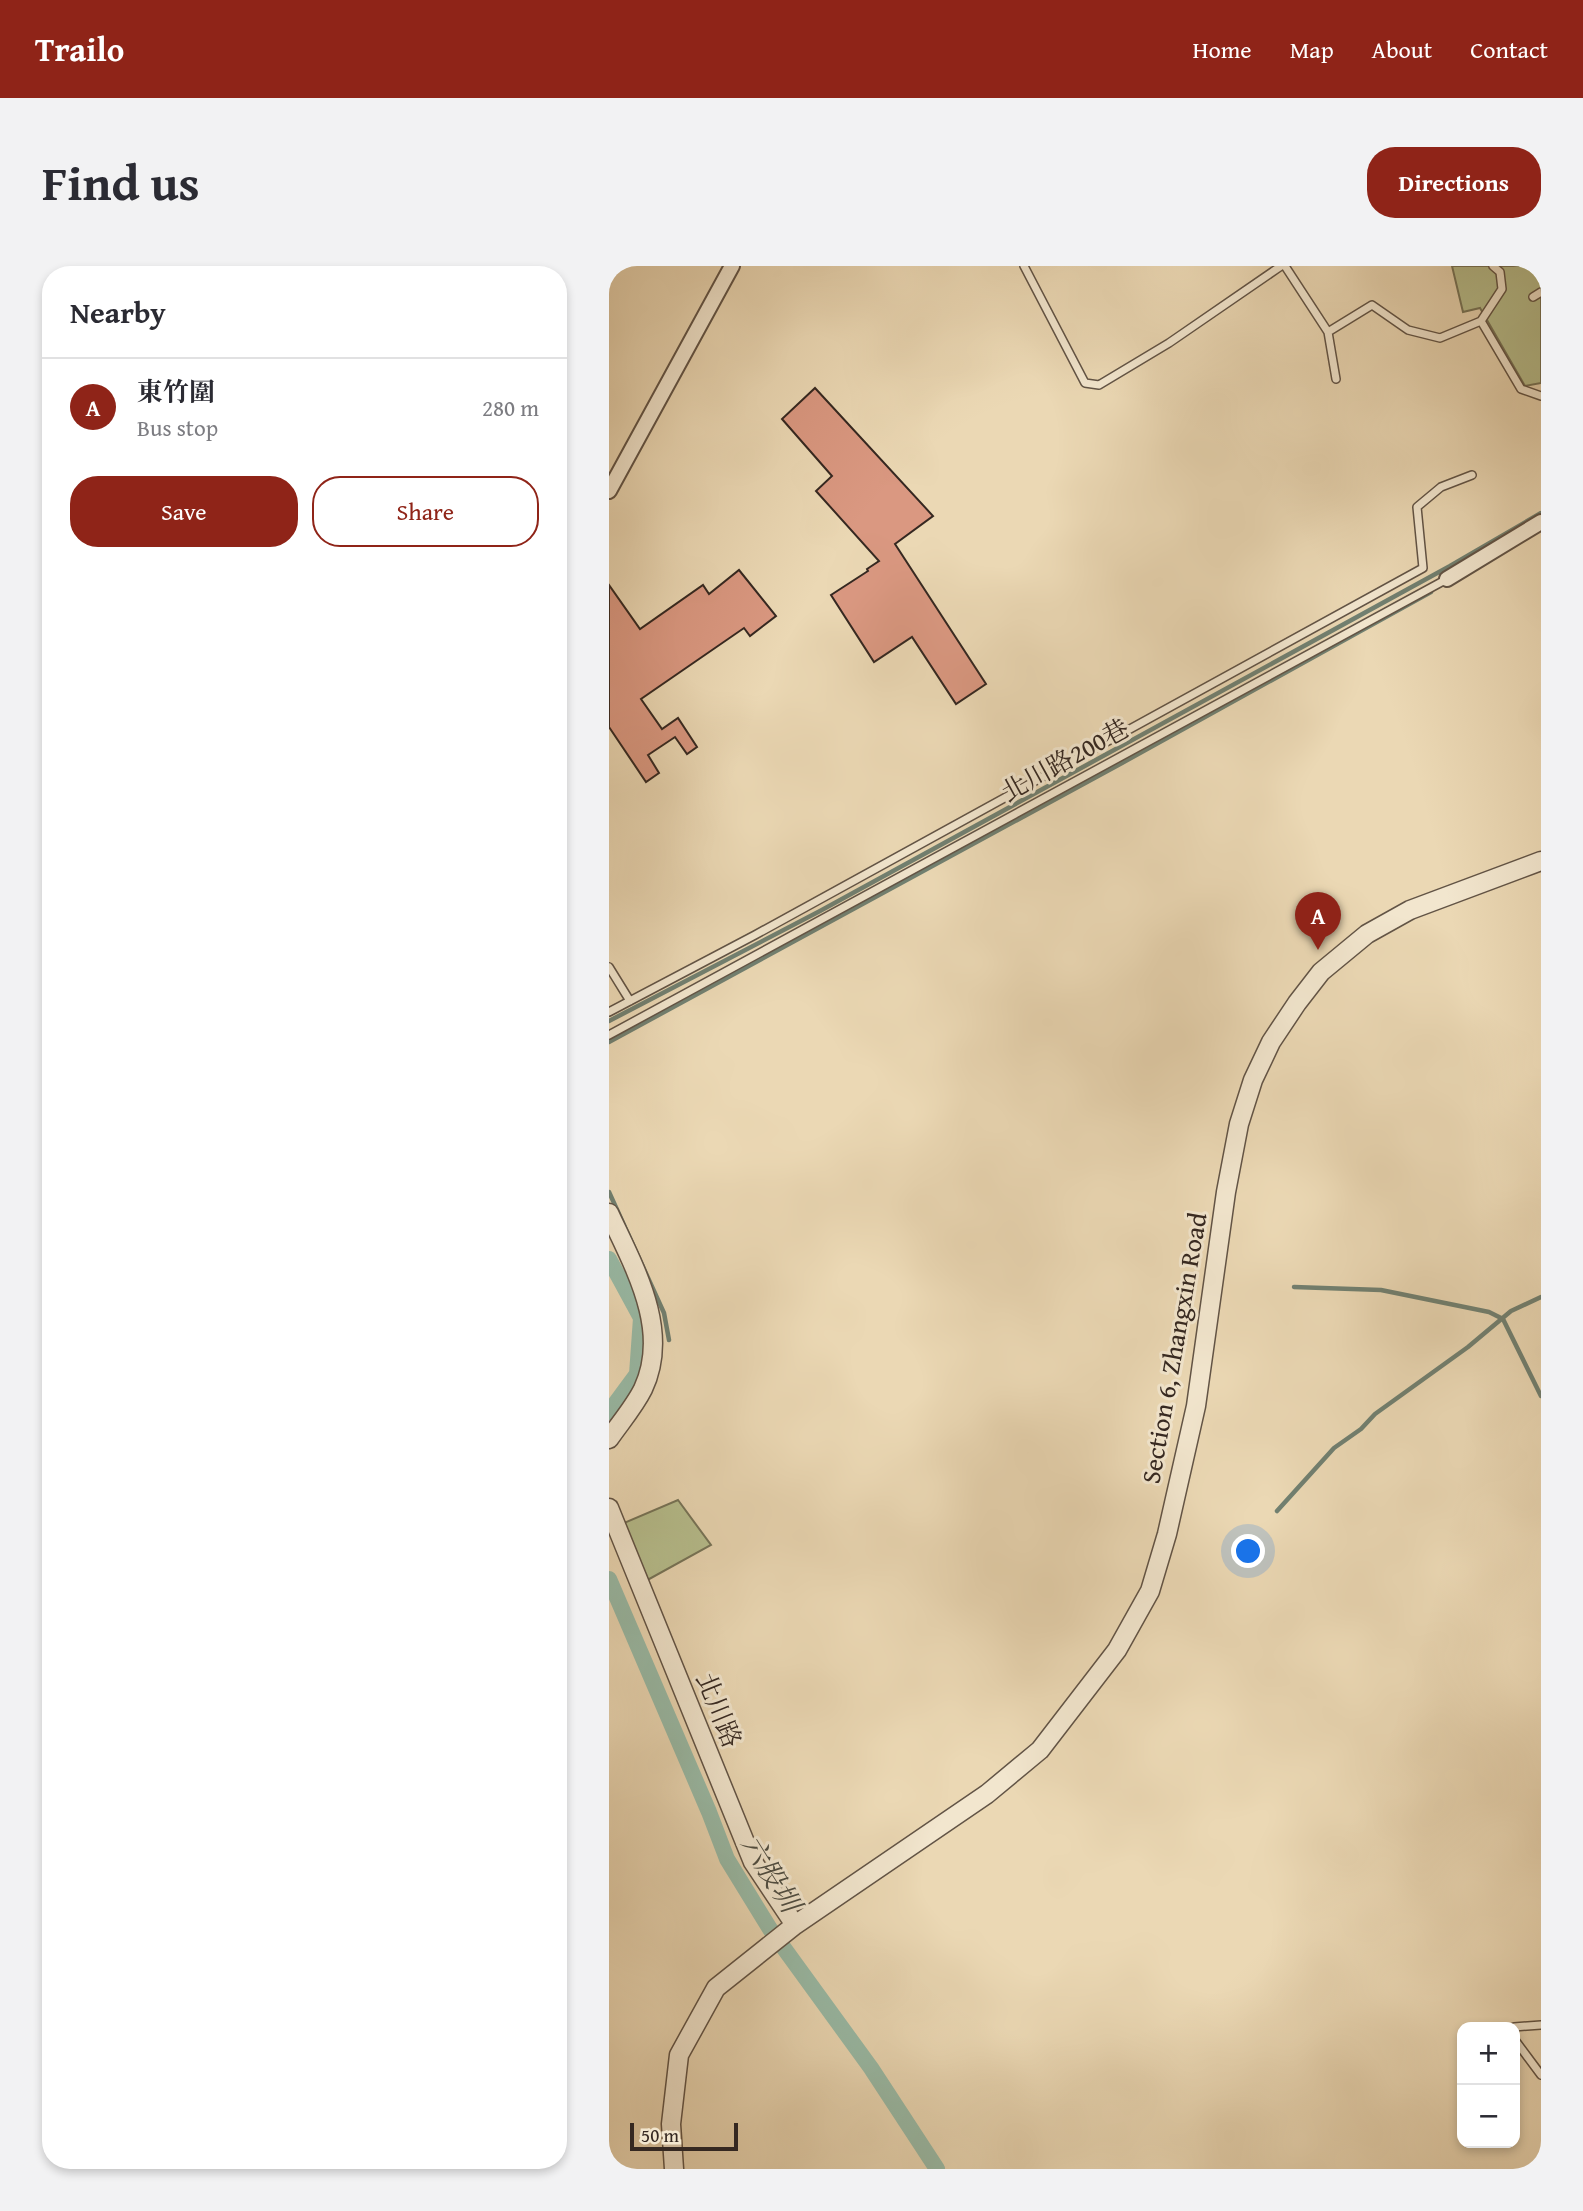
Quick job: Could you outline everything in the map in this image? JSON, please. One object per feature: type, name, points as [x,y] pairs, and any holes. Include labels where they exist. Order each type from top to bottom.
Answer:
[{"type":"street","points":[[609,491],[732,266]]},
{"type":"street","name":"北川路200巷","points":[[1447,579],[1541,522]]},
{"type":"street","name":"Section 6, Zhangxin Road","points":[[674,2169],[671,2124],[679,2055],[716,1988],[773,1941],[987,1794],[1040,1750],[1117,1650],[1150,1591],[1167,1534],[1196,1406],[1226,1192],[1240,1124],[1253,1080],[1271,1042],[1321,972],[1378,928],[1410,910],[1541,861]]},
{"type":"street","points":[[609,1213],[640,1280],[651,1319],[652,1346],[650,1372],[642,1392],[609,1439]]},
{"type":"street","name":"北川路","points":[[609,1507],[753,1862],[795,1925]]},
{"type":"lane","points":[[1024,266],[1085,383],[1099,385],[1169,344],[1283,266],[1328,332],[1336,379]]},
{"type":"lane","points":[[1328,332],[1372,305],[1408,330],[1440,338],[1481,321],[1502,289],[1500,272],[1493,266]]},
{"type":"lane","points":[[1532,297],[1541,292]]},
{"type":"lane","points":[[1481,321],[1521,389],[1541,396]]},
{"type":"lane","points":[[609,1012],[767,929],[1423,568],[1417,506],[1441,487],[1472,475]]},
{"type":"lane","name":"北川路200巷","points":[[609,1035],[1447,579]]},
{"type":"lane","points":[[609,967],[630,1001]]},
{"type":"lane","points":[[1520,2027],[1541,2025]]},
{"type":"lane","points":[[1520,2047],[1541,2075]]},
{"type":"green space","points":[[1452,266],[1541,266],[1541,383],[1525,386],[1480,308],[1463,312]]},
{"type":"green space","points":[[678,1500],[711,1545],[642,1583],[617,1526]]},
{"type":"building","points":[[815,388],[933,516],[895,544],[986,684],[956,704],[912,637],[874,662],[831,595],[879,561],[816,491],[832,476],[782,419]]},
{"type":"building","points":[[739,570],[776,616],[750,636],[744,628],[641,699],[662,729],[678,718],[697,747],[687,754],[675,737],[648,755],[659,773],[646,782],[609,727],[609,585],[640,629],[703,585],[709,594]]},
{"type":"waterway","points":[[609,1021],[820,911],[1450,566],[1541,513]]},
{"type":"waterway","points":[[609,1042],[1431,592]]},
{"type":"waterway","points":[[609,1192],[664,1313],[669,1340]]},
{"type":"waterway","name":"六股圳","points":[[609,1259],[641,1318],[637,1374],[609,1412]]},
{"type":"waterway","points":[[1294,1287],[1381,1290],[1489,1312],[1503,1319],[1541,1396]]},
{"type":"waterway","points":[[1277,1511],[1334,1448],[1361,1429],[1375,1414],[1468,1347],[1511,1311],[1541,1297]]},
{"type":"waterway","name":"六股圳","points":[[609,1579],[727,1859],[770,1929],[871,2068],[937,2169]]},
{"type":"place","name":"東竹圍","points":[[1318,950]]}]
